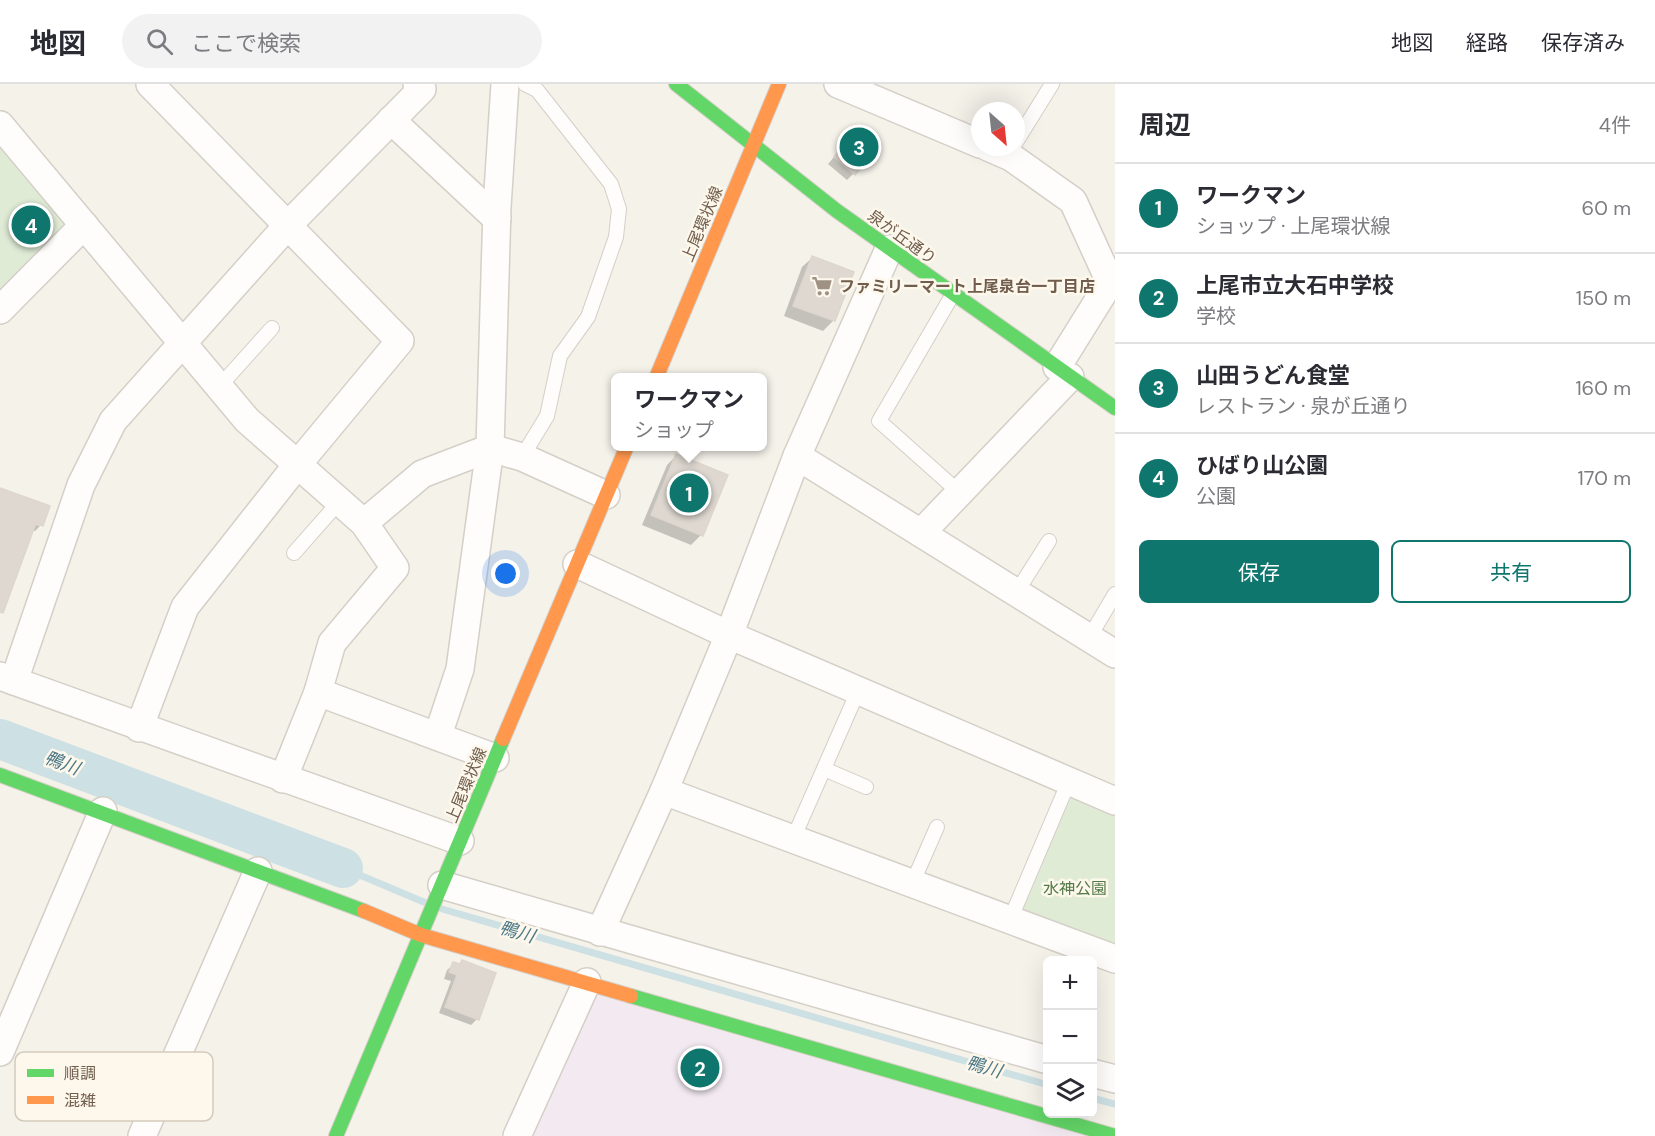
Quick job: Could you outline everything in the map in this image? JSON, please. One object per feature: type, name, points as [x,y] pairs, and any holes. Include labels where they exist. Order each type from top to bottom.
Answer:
[{"type":"street","points":[[139,728],[185,607],[297,465],[400,341],[150,84]]},
{"type":"street","points":[[417,84],[422,88],[288,225],[113,421],[81,485],[7,679],[460,841]]},
{"type":"street","points":[[438,735],[460,669],[490,448],[497,219],[505,84]]},
{"type":"street","name":"泉が丘通り","points":[[676,84],[752,148],[889,249],[1115,408]]},
{"type":"street","name":"上尾環状線","points":[[658,373],[779,84]]},
{"type":"street","points":[[838,84],[971,140]]},
{"type":"street","points":[[391,120],[497,219]]},
{"type":"street","points":[[0,125],[247,420],[364,523],[395,568],[332,643],[318,692],[283,779]]},
{"type":"street","points":[[921,533],[960,492],[1064,372],[1110,282],[1073,201],[1016,156]]},
{"type":"street","points":[[0,310],[84,225]]},
{"type":"street","points":[[600,932],[664,791],[729,635],[797,456],[889,249]]},
{"type":"street","points":[[364,523],[422,474],[490,448],[522,457],[606,495]]},
{"type":"street","name":"上尾環状線","points":[[336,1136],[625,451]]},
{"type":"street","points":[[797,456],[1115,654]]},
{"type":"street","points":[[577,564],[729,635],[1115,801]]},
{"type":"street","points":[[318,692],[495,758]]},
{"type":"street","points":[[0,775],[104,811],[391,921],[421,935],[1115,1136]]},
{"type":"street","points":[[664,791],[1115,959]]},
{"type":"street","points":[[0,1052],[104,811]]},
{"type":"street","points":[[179,1052],[258,871]]},
{"type":"street","points":[[442,885],[1043,1059]]},
{"type":"street","points":[[516,1136],[587,982]]},
{"type":"street","points":[[1097,1074],[1115,1079]]},
{"type":"street","points":[[142,1136],[149,1121]]},
{"type":"lane","points":[[522,457],[547,416],[560,357],[588,317],[616,237],[619,209],[611,184],[537,90],[525,84]]},
{"type":"lane","points":[[1025,122],[1052,84]]},
{"type":"lane","points":[[953,294],[879,421],[960,492]]},
{"type":"lane","points":[[219,387],[272,328]]},
{"type":"lane","points":[[294,553],[339,502]]},
{"type":"lane","points":[[1016,593],[1049,541]]},
{"type":"lane","points":[[1089,638],[1115,594]]},
{"type":"lane","points":[[793,839],[858,691]]},
{"type":"lane","points":[[824,769],[866,787]]},
{"type":"lane","points":[[1010,920],[1069,781]]},
{"type":"lane","points":[[912,884],[937,827]]},
{"type":"shaded area","points":[[591,993],[1086,1136],[521,1136]]},
{"type":"green space","points":[[0,147],[63,221],[63,230],[0,298]]},
{"type":"green space","name":"水神公園","points":[[1076,797],[1115,814],[1115,945],[1026,914],[1023,905],[1068,800]]},
{"type":"building","points":[[860,126],[881,144],[855,175],[834,157]]},
{"type":"building","points":[[812,256],[854,272],[835,321],[793,306]]},
{"type":"building","points":[[676,454],[728,475],[703,536],[651,515]]},
{"type":"building","points":[[0,488],[50,506],[43,526],[36,523],[3,613],[0,612]]},
{"type":"building","points":[[462,960],[496,973],[479,1020],[445,1007],[457,975],[449,972],[453,962],[460,964]]},
{"type":"waterway","name":"鴨川","points":[[0,739],[343,868]]},
{"type":"waterway","name":"鴨川","points":[[343,868],[426,903]]},
{"type":"waterway","name":"鴨川","points":[[442,909],[1043,1084]]},
{"type":"waterway","name":"鴨川","points":[[1097,1099],[1115,1104]]},
{"type":"traffic: fast","points":[[676,84],[837,211],[1115,408]]},
{"type":"traffic: fast","points":[[336,1136],[503,739]]},
{"type":"traffic: fast","points":[[0,775],[364,911]]},
{"type":"traffic: fast","points":[[631,996],[1115,1136]]},
{"type":"traffic: slow","points":[[658,373],[779,84]]},
{"type":"traffic: slow","points":[[503,739],[625,451]]},
{"type":"traffic: slow","points":[[364,911],[421,935],[631,996]]},
{"type":"place","name":"山田うどん食堂","points":[[859,147]]},
{"type":"place","name":"ひばり山公園","points":[[31,225]]},
{"type":"place","name":"ファミリーマート上尾泉台一丁目店","points":[[822,286]]},
{"type":"place","name":"ワークマン","points":[[689,493]]},
{"type":"place","name":"上尾市立大石中学校","points":[[700,1068]]}]
